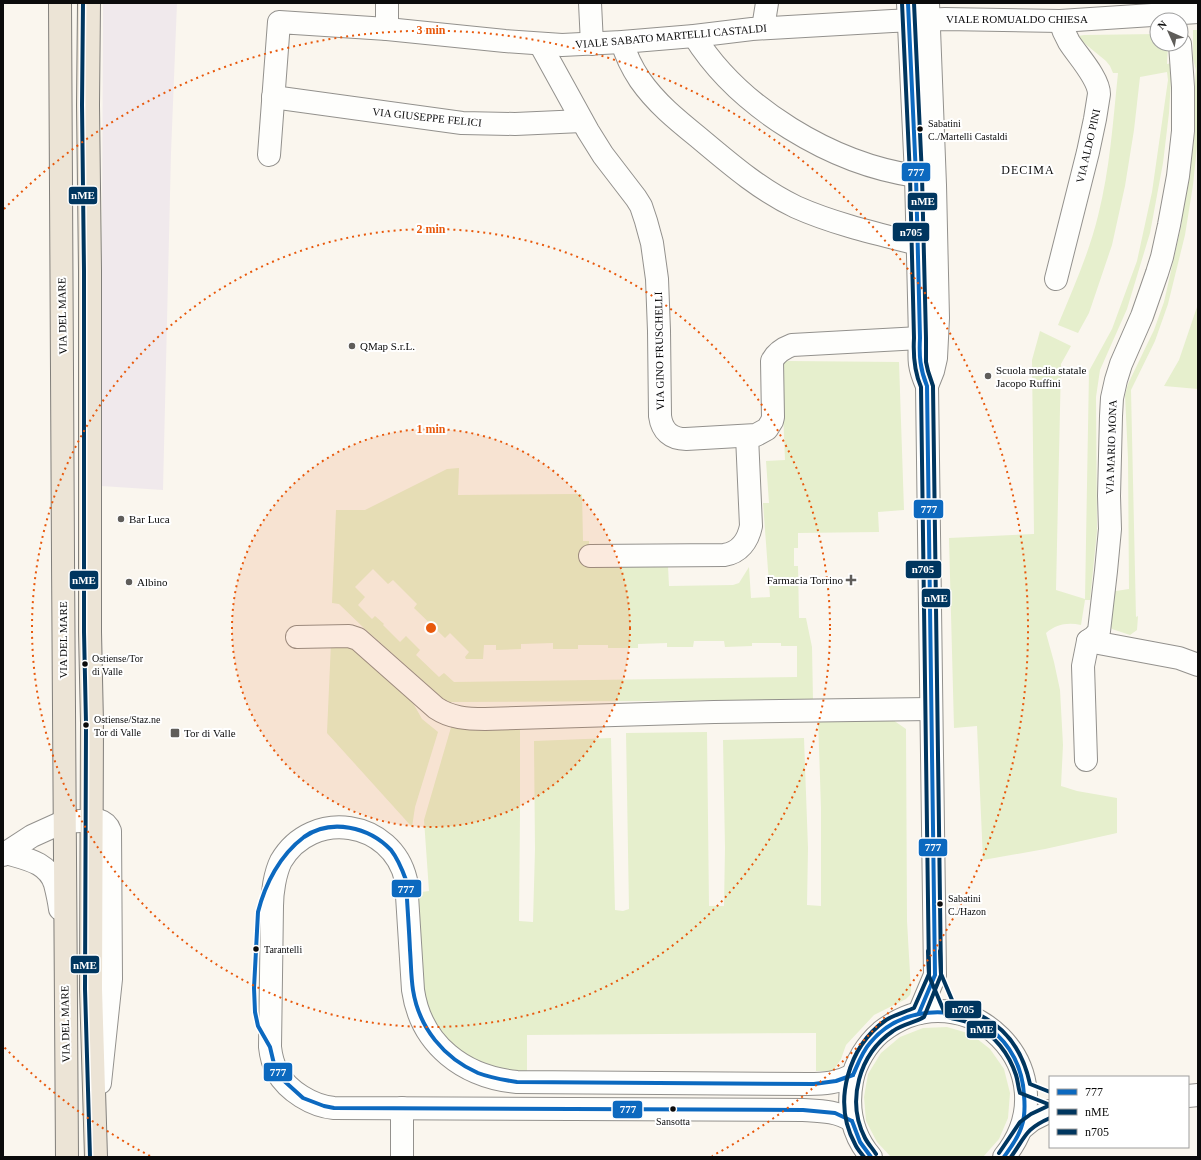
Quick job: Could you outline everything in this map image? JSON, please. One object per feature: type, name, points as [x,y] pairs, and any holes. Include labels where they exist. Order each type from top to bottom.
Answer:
[{"type":"main road","name":"VIA DEL MARE","points":[[60,3],[63,428],[63,822],[66,1157]]},
{"type":"main road","points":[[89,3],[90,632],[92,723],[90,989],[96,1157]]},
{"type":"street","points":[[387,3],[387,29]]},
{"type":"street","points":[[590,3],[592,44]]},
{"type":"street","points":[[763,28],[767,3]]},
{"type":"street","points":[[918,11],[916,176],[920,338],[919,362],[926,386],[934,974],[919,1014]]},
{"type":"street","points":[[918,11],[935,185],[938,318],[936,358],[933,371],[926,386]]},
{"type":"street","name":"VIALE SABATO MARTELLI CASTALDI","points":[[268,155],[279,22],[387,29],[562,45],[694,36],[918,11]]},
{"type":"street","name":"VIALE ROMUALDO CHIESA","points":[[918,11],[1060,21],[1149,14]]},
{"type":"street","name":"VIA ALDO PINI","points":[[1056,279],[1090,146],[1099,94],[1095,81],[1080,56],[1068,41],[1060,21]]},
{"type":"street","points":[[694,36],[714,63],[737,88],[786,125],[819,144],[857,161],[891,172],[916,176]]},
{"type":"street","points":[[622,42],[633,69],[656,100],[710,147],[758,185],[788,203],[818,216],[918,244]]},
{"type":"street","name":"VIA GINO FRUSCHELLI","points":[[540,44],[582,122],[599,149],[636,198],[648,227],[657,279],[660,416],[662,425],[668,434],[682,439],[747,436],[756,435],[767,430],[772,421],[773,412],[772,361],[777,353],[786,347],[792,345],[920,338]]},
{"type":"street","name":"VIA MARIO MONA","points":[[1086,760],[1083,666],[1088,641],[1094,637],[1098,631],[1106,571],[1110,529],[1109,496],[1111,416],[1114,389],[1121,364],[1138,327],[1157,273],[1166,241],[1176,189],[1183,131],[1183,87],[1181,52]]},
{"type":"street","name":"VIA GIUSEPPE FELICI","points":[[273,97],[456,122],[507,124],[582,122]]},
{"type":"street","points":[[590,556],[724,555],[735,552],[748,538],[751,526],[747,436]]},
{"type":"street","points":[[297,637],[349,636],[358,639],[436,708],[449,715],[464,719],[714,712],[930,709]]},
{"type":"street","points":[[1088,641],[1179,658],[1198,665]]},
{"type":"street","points":[[5,854],[32,836],[63,822],[91,820]]},
{"type":"street","points":[[852,1122],[846,1117],[832,1112],[803,1110],[334,1108],[315,1104],[304,1098],[287,1085],[274,1064],[270,1047],[272,906],[273,890],[281,862],[295,845],[306,836],[316,831],[332,827],[356,829],[370,834],[382,841],[391,850],[402,866],[406,880],[414,1000],[422,1023],[436,1043],[458,1062],[474,1072],[497,1080],[517,1082],[808,1084],[832,1083],[841,1081],[853,1075]]},
{"type":"street","points":[[5,854],[35,862],[43,866],[49,873],[55,884],[64,927]]},
{"type":"street","points":[[934,974],[948,1004],[950,1012]]},
{"type":"street","points":[[871,1157],[860,1142],[852,1122],[850,1102],[853,1075],[867,1047],[878,1035],[902,1019],[934,1011],[960,1013],[978,1020],[993,1030],[1001,1038],[1017,1060],[1024,1079],[1025,1110],[1021,1129],[1012,1147],[1004,1157]]},
{"type":"street","points":[[1025,1089],[1049,1098]]},
{"type":"street","points":[[402,1108],[402,1157]]},
{"type":"street","points":[[1021,1129],[1032,1120],[1049,1112]]},
{"type":"shaded area","points":[[103,3],[177,3],[171,153],[163,490],[101,486]]},
{"type":"green space","points":[[1193,30],[1198,30],[1198,137],[1193,185],[1185,235],[1168,304],[1155,341],[1131,390],[1136,617],[1138,616],[1137,630],[1130,635],[1112,629],[1110,625],[1109,592],[1129,589],[1128,458],[1125,395],[1128,384],[1154,330],[1164,302],[1182,222],[1177,220],[1190,139],[1196,70],[1193,59]]},
{"type":"green space","points":[[1149,34],[1149,52],[1168,52],[1167,64],[1172,63],[1169,113],[1163,163],[1150,233],[1127,309],[1100,370],[1096,397],[1097,531],[1090,600],[1085,600],[1081,625],[1062,624],[1046,633],[1060,690],[1063,745],[1061,786],[1077,791],[1117,798],[1117,833],[1045,849],[983,860],[977,726],[954,728],[949,538],[1034,534],[1032,360],[1040,331],[1071,346],[1061,364],[1056,590],[1085,599],[1089,371],[1112,329],[1137,261],[1152,192],[1168,80],[1167,72],[1140,77],[1134,130],[1125,186],[1112,245],[1089,313],[1078,333],[1058,325],[1085,257],[1098,216],[1108,163],[1118,73],[1113,73],[1106,61],[1078,38],[1078,36]]},
{"type":"green space","points":[[1198,304],[1198,389],[1164,386],[1179,360]]},
{"type":"green space","points":[[781,362],[899,362],[904,510],[878,512],[879,532],[798,533],[798,548],[794,548],[794,566],[798,566],[799,618],[806,618],[812,647],[813,700],[447,702],[339,604],[332,603],[336,510],[365,510],[447,469],[459,468],[458,495],[582,494],[583,541],[589,541],[589,566],[668,566],[669,586],[733,585],[739,583],[749,567],[751,598],[770,597],[763,503],[769,503],[766,461],[785,460]],"holes":[[[373,569],[388,584],[393,580],[417,604],[414,608],[445,638],[450,633],[469,652],[465,657],[466,659],[483,659],[484,645],[496,645],[496,650],[521,649],[521,644],[553,643],[553,649],[578,649],[578,645],[608,645],[608,648],[638,648],[638,644],[667,643],[667,647],[693,647],[694,641],[724,641],[725,647],[752,646],[752,643],[781,643],[781,646],[797,646],[797,677],[454,682],[444,673],[439,677],[416,655],[420,650],[406,636],[400,642],[375,616],[372,619],[358,605],[365,597],[355,587]]]},
{"type":"green space","points":[[347,642],[409,696],[422,719],[438,732],[415,807],[412,827],[327,733],[331,643]]},
{"type":"green space","points":[[818,718],[893,720],[906,729],[907,921],[911,991],[910,995],[906,999],[874,1015],[846,1045],[841,1059],[835,1068],[831,1071],[816,1071],[816,1033],[527,1035],[527,1072],[490,1071],[452,1050],[423,1010],[414,893],[429,891],[424,820],[452,724],[520,725],[519,921],[533,922],[535,849],[534,741],[611,738],[615,910],[623,911],[629,909],[626,733],[707,732],[709,906],[724,906],[725,848],[723,740],[804,738],[808,848],[807,905],[821,906],[821,808]]},
{"type":"green space","points":[[947,1027],[971,1034],[990,1049],[1004,1069],[1010,1093],[1008,1118],[999,1139],[983,1157],[891,1157],[877,1142],[866,1121],[864,1097],[868,1074],[881,1053],[900,1037],[923,1028]]},
{"type":"transit line","name":"nME","points":[[83,3],[84,632],[86,723],[85,989],[90,1157]]},
{"type":"transit line","name":"n705","points":[[864,1157],[856,1146],[848,1128],[845,1111],[845,1093],[853,1060],[873,1031],[886,1020],[914,1008],[929,974],[921,387],[915,369],[914,357],[910,176],[902,3]]},
{"type":"transit line","name":"777","points":[[908,3],[916,176],[920,357],[921,368],[927,386],[935,975],[919,1013]]},
{"type":"transit line","name":"nME","points":[[876,1154],[865,1138],[859,1124],[857,1094],[859,1079],[864,1065],[881,1041],[893,1031],[924,1017],[941,975],[933,386],[926,362],[922,176],[914,3]]},
{"type":"transit line","name":"777","points":[[852,1121],[835,1113],[803,1110],[334,1108],[324,1106],[303,1098],[282,1079],[274,1064],[270,1047],[258,1026],[255,1012],[254,988],[258,912],[261,901],[269,881],[281,861],[295,844],[315,831],[326,828],[349,828],[361,831],[382,842],[396,857],[406,880],[412,985],[416,1004],[421,1017],[435,1040],[454,1059],[478,1073],[493,1078],[517,1082],[814,1084],[836,1081],[853,1075]]},
{"type":"transit line","name":"nME","points":[[928,951],[929,976],[946,1016],[968,1022],[989,1034],[1000,1046],[1013,1067],[1020,1093],[1048,1104]]},
{"type":"transit line","name":"n705","points":[[940,951],[941,974],[955,1007],[984,1017],[995,1025],[1014,1044],[1021,1056],[1030,1084],[1049,1092]]},
{"type":"transit line","name":"777","points":[[853,1075],[862,1054],[870,1043],[886,1028],[898,1021],[919,1014],[939,1012],[976,1020],[991,1030],[1004,1042],[1014,1057],[1021,1075],[1024,1099],[1024,1118],[1017,1138],[1004,1157]]},
{"type":"transit line","name":"n705","points":[[999,1153],[1020,1122],[1031,1114],[1048,1106]]},
{"type":"transit line","name":"nME","points":[[1011,1157],[1023,1138],[1035,1126],[1049,1118]]},
{"type":"transit line","name":"777","points":[[852,1121],[860,1142],[871,1157]]},
{"type":"place","name":"Sabatini C./Martelli Castaldi","points":[[920,129]]},
{"type":"place","name":"QMap S.r.L.","points":[[352,346]]},
{"type":"place","name":"Scuola media statale Jacopo Ruffini","points":[[988,376]]},
{"type":"place","name":"Bar Luca","points":[[121,519]]},
{"type":"place","name":"Farmacia Torrino","points":[[851,580]]},
{"type":"place","name":"Albino","points":[[129,582]]},
{"type":"place","name":"Ostiense/Tor di Valle","points":[[85,664]]},
{"type":"place","name":"Ostiense/Staz.ne Tor di Valle","points":[[86,725]]},
{"type":"place","name":"Tor di Valle","points":[[175,733]]},
{"type":"place","name":"Sabatini C./Hazon","points":[[940,904]]},
{"type":"place","name":"Tarantelli","points":[[256,949]]},
{"type":"place","name":"Sansotta","points":[[673,1109]]},
{"type":"district","name":"DECIMA","points":[[1028,170]]}]
